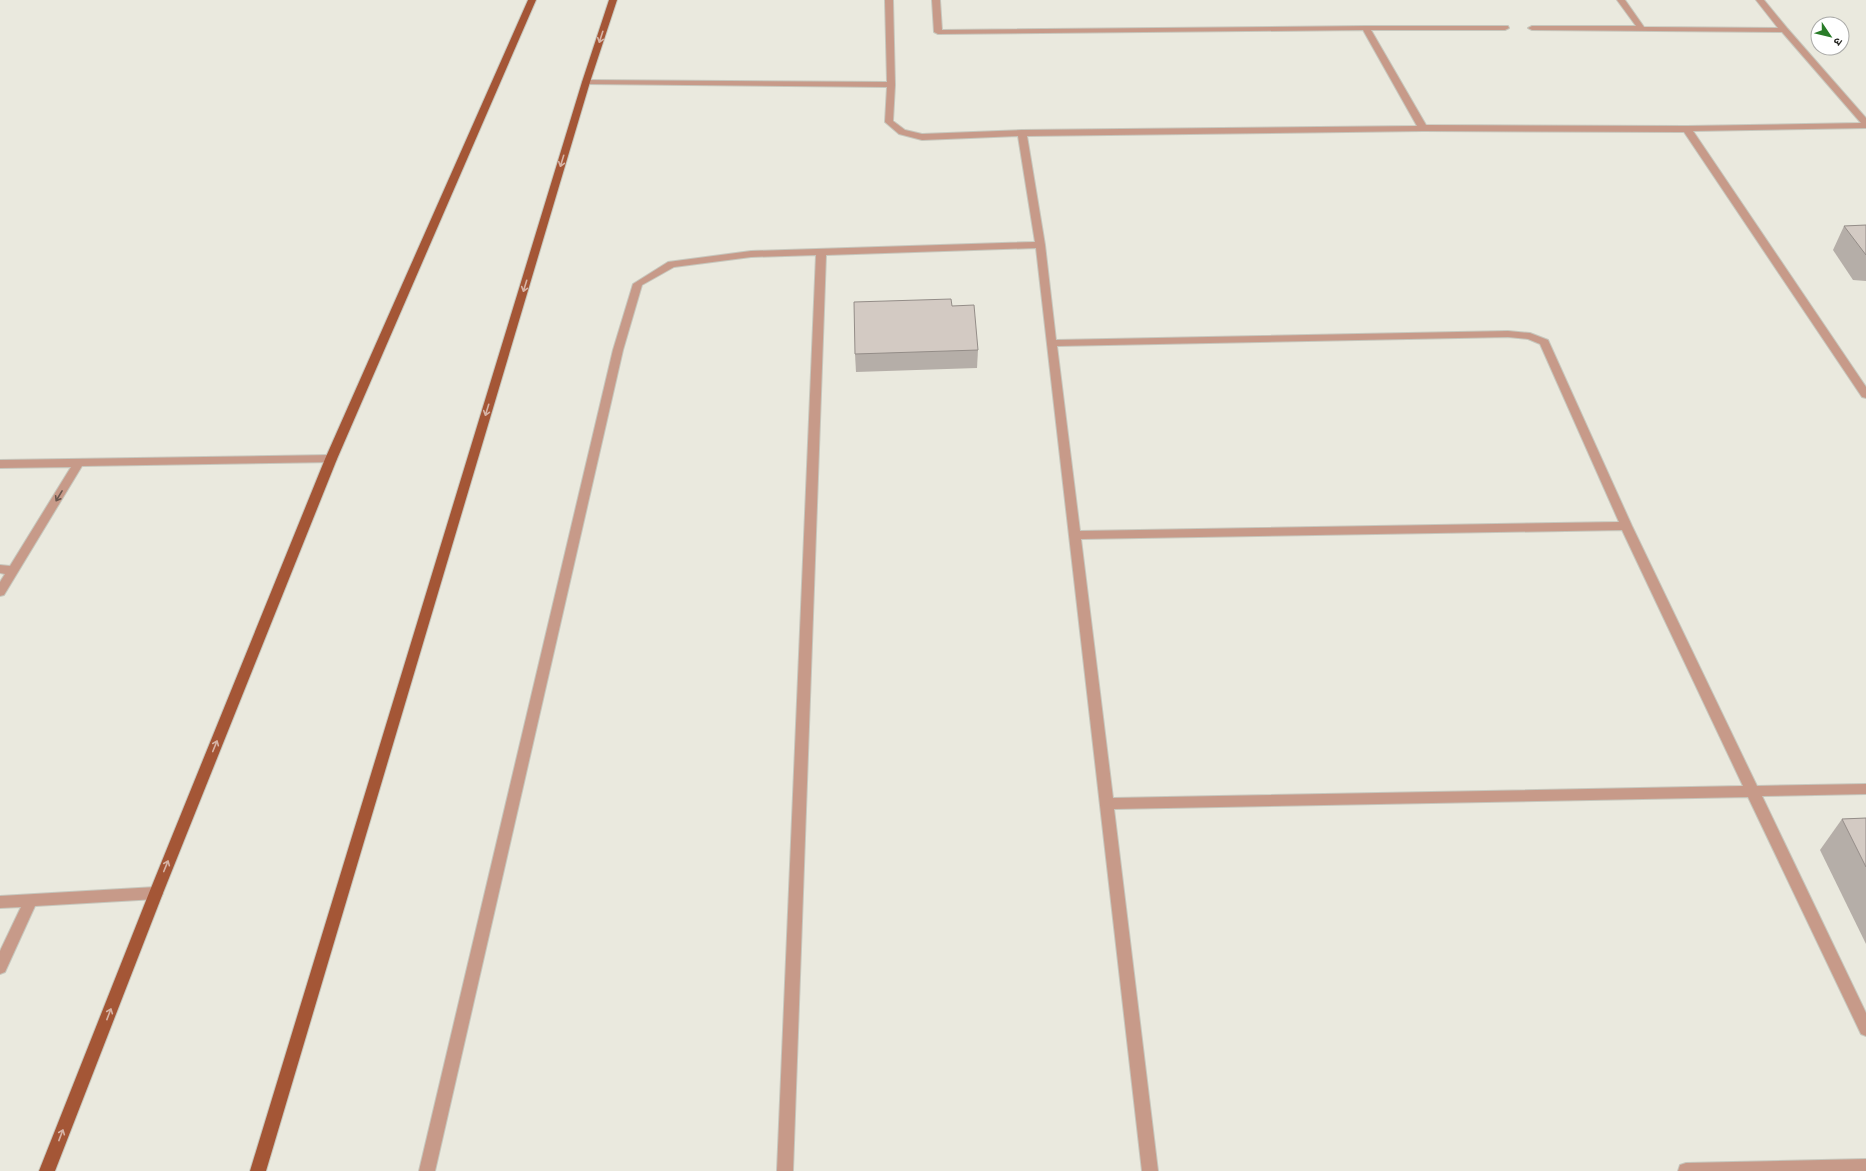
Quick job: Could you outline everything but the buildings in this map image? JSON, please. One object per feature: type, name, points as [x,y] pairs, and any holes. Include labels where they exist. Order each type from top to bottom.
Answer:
[{"type":"main road","points":[[47,1171],[156,893],[331,459],[532,0]]},
{"type":"main road","points":[[258,1171],[586,82],[613,0]]},
{"type":"street","points":[[889,0],[891,85],[889,122],[902,132],[922,137],[1022,133],[1423,128],[1687,129],[1866,124]]},
{"type":"street","points":[[936,0],[938,32],[1504,28]]},
{"type":"street","points":[[1621,0],[1642,29]]},
{"type":"street","points":[[1760,0],[1784,30],[1866,124]]},
{"type":"street","points":[[1366,28],[1423,128]]},
{"type":"street","points":[[1532,28],[1784,30]]},
{"type":"street","points":[[586,82],[891,85]]},
{"type":"street","points":[[1687,129],[1866,395]]},
{"type":"street","points":[[1022,133],[1040,244],[1150,1171]]},
{"type":"street","points":[[427,1171],[618,350],[638,284],[671,264],[751,254],[1040,244]]},
{"type":"street","points":[[785,1171],[821,252]]},
{"type":"street","points":[[1051,343],[1508,334],[1530,336],[1544,342],[1626,526],[1866,1029]]},
{"type":"street","points":[[0,464],[331,459]]},
{"type":"street","points":[[0,592],[80,463]]},
{"type":"street","points":[[1074,535],[1626,526]]},
{"type":"street","points":[[0,569],[14,570]]},
{"type":"street","points":[[1106,804],[1866,789]]},
{"type":"street","points":[[0,902],[156,893]]},
{"type":"street","points":[[0,967],[31,900]]},
{"type":"street","points":[[1686,1171],[1866,1167]]}]
